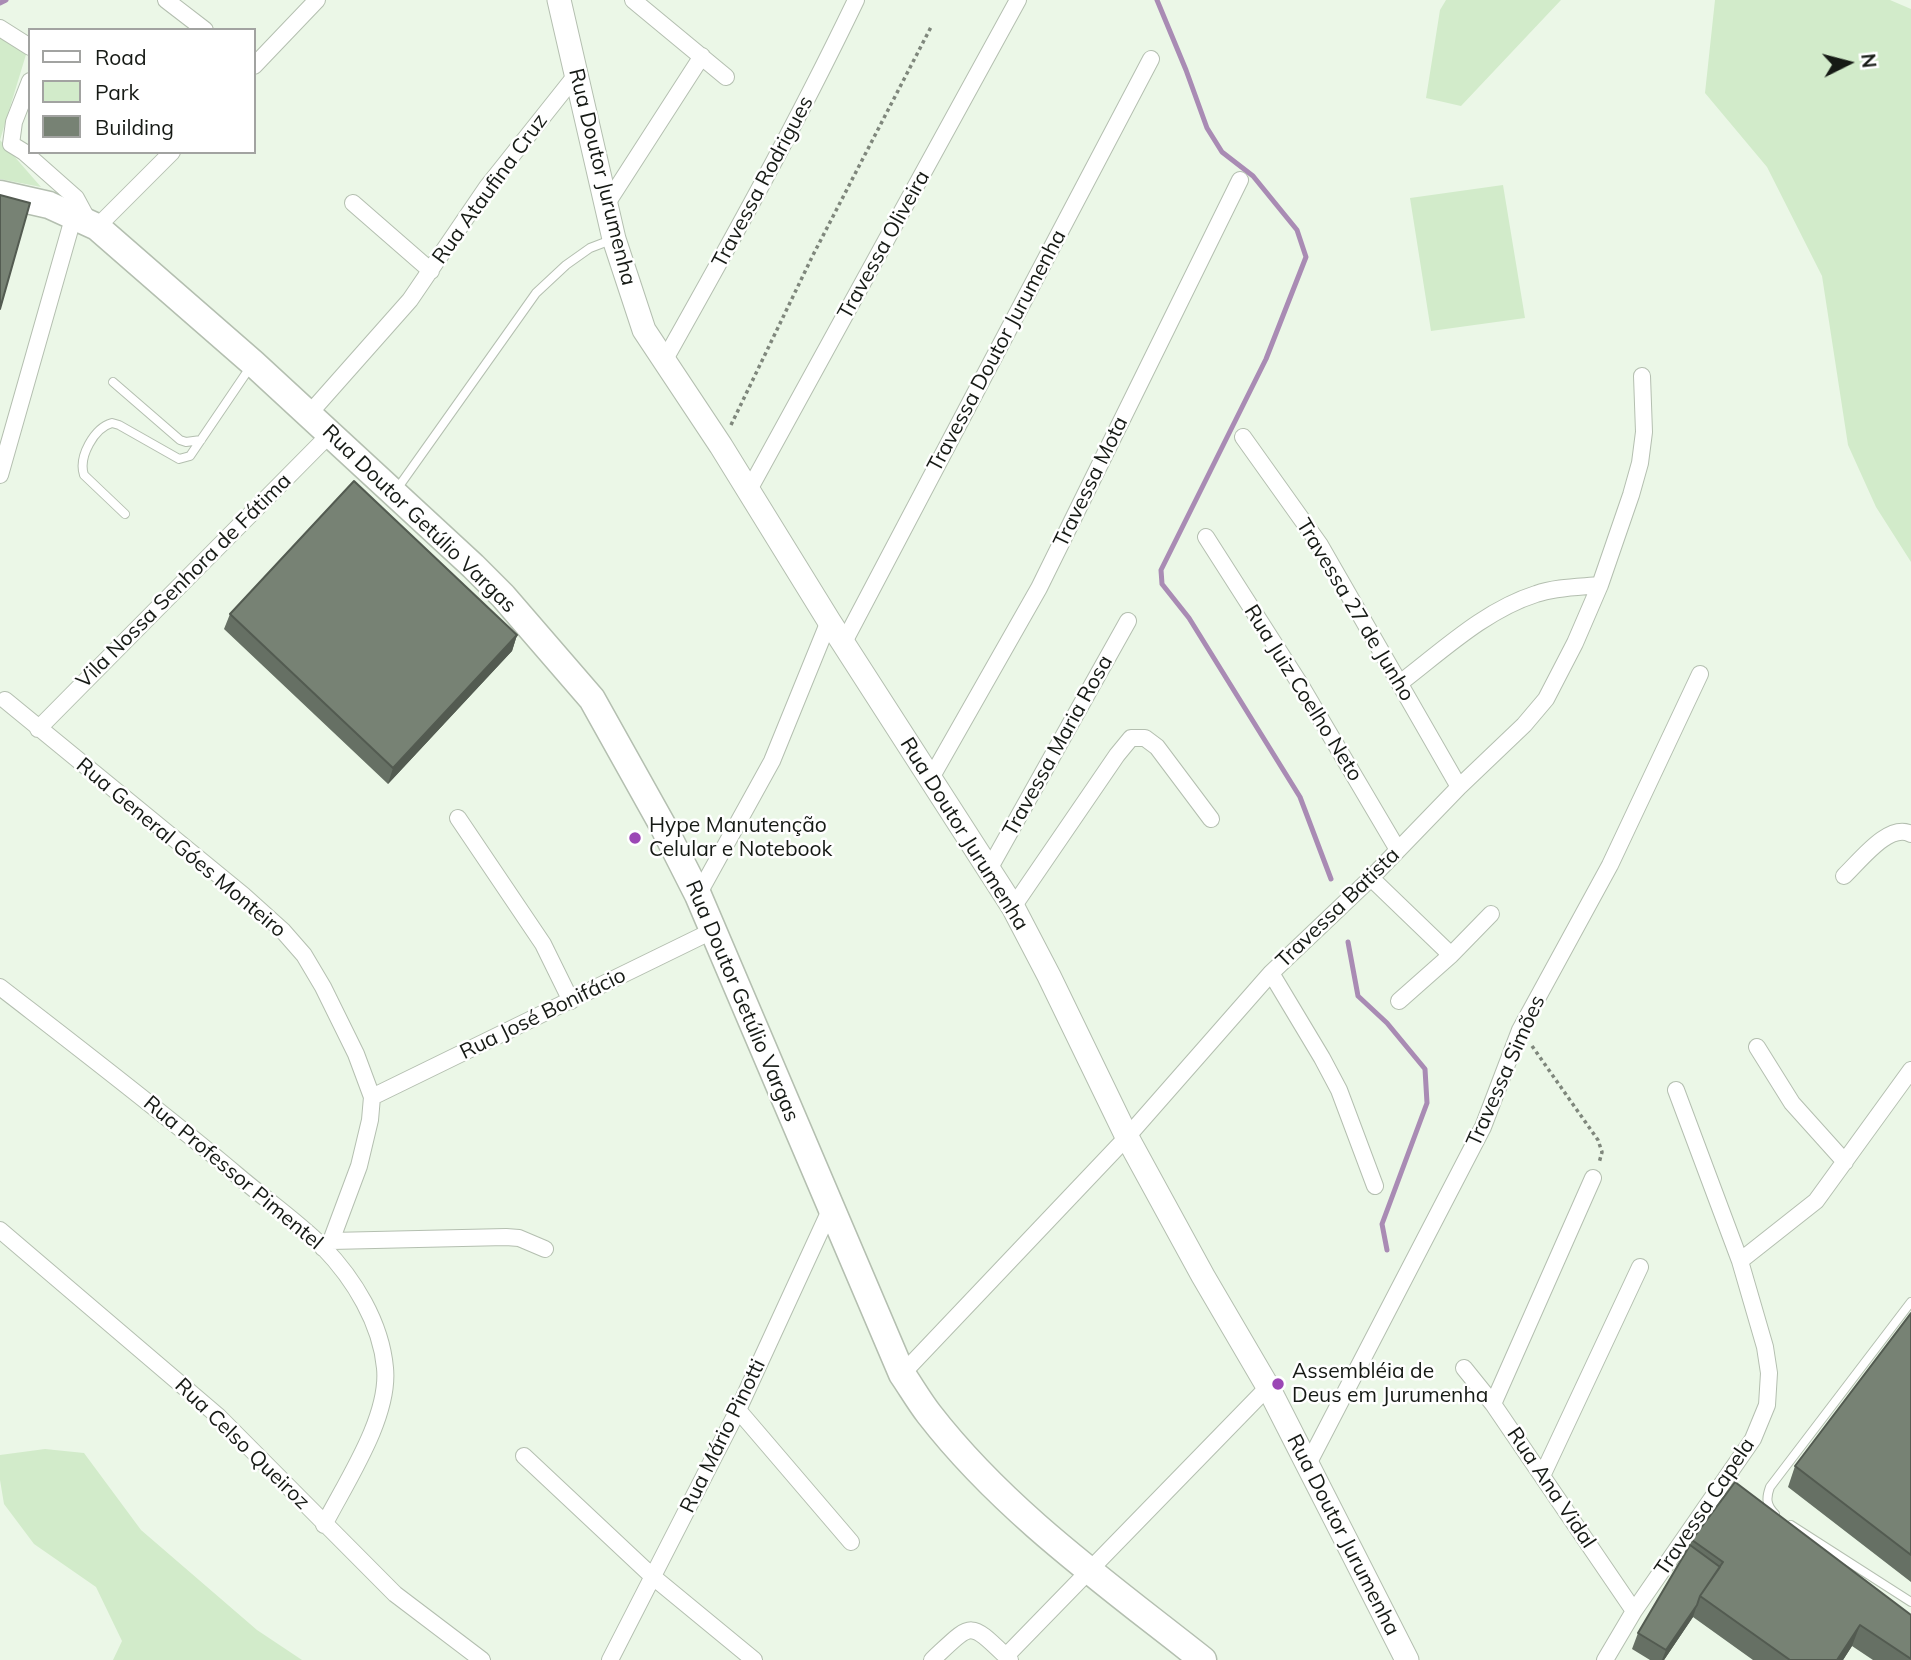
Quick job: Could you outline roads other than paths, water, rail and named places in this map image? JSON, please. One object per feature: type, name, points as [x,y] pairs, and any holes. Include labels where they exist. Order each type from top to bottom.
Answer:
[{"type":"main road","name":"Rua Doutor Jurumenha","points":[[559,0],[614,239],[644,330],[722,446],[829,621],[1013,907],[1127,1137],[1268,1387],[1407,1660]]},
{"type":"main road","name":"Rua Doutor Getúlio Vargas","points":[[0,194],[49,205],[87,221],[253,363],[395,492],[503,596],[592,698],[698,895],[902,1374],[928,1413],[966,1457],[1020,1511],[1089,1570],[1203,1660]]},
{"type":"street","points":[[166,0],[202,28]]},
{"type":"street","points":[[256,64],[317,0]]},
{"type":"street","points":[[634,0],[726,78]]},
{"type":"street","name":"Travessa Rodrigues","points":[[664,361],[819,78],[856,0]]},
{"type":"street","name":"Travessa Oliveira","points":[[749,490],[1018,0]]},
{"type":"street","points":[[0,28],[28,46]]},
{"type":"street","points":[[606,205],[702,56]]},
{"type":"street","name":"Travessa Doutor Jurumenha","points":[[844,644],[1151,59]]},
{"type":"street","name":"Rua Ataufina Cruz","points":[[309,414],[401,311],[487,187],[576,75]]},
{"type":"street","name":"Rua Doutor Getúlio Vargas","points":[[28,86],[14,122],[11,144],[24,152],[76,198],[87,221]]},
{"type":"street","points":[[0,475],[87,221],[170,154]]},
{"type":"street","name":"Travessa Mota","points":[[931,778],[1039,588],[1240,180]]},
{"type":"street","name":"Rua Ataufina Cruz","points":[[353,203],[431,271]]},
{"type":"street","name":"Travessa Batista","points":[[902,1374],[1127,1137],[1271,973],[1371,878],[1546,699],[1571,652],[1600,585],[1640,463],[1644,432],[1642,376]]},
{"type":"street","name":"Vila Nossa Senhora de Fátima","points":[[38,729],[330,434]]},
{"type":"street","name":"Travessa 27 de Junho","points":[[1243,437],[1320,545],[1459,787]]},
{"type":"street","name":"Rua Juiz Coelho Neto","points":[[1206,537],[1300,684],[1398,850]]},
{"type":"street","points":[[1400,683],[1478,624],[1507,606],[1534,594],[1555,589],[1600,585]]},
{"type":"street","points":[[698,895],[772,761],[829,621]]},
{"type":"street","name":"Travessa Maria Rosa","points":[[988,871],[1128,621]]},
{"type":"street","name":"Travessa Simões","points":[[1307,1466],[1483,1127],[1520,1030],[1610,864],[1700,674]]},
{"type":"street","name":"Rua General Góes Monteiro","points":[[5,700],[243,895],[283,932],[304,956],[323,987],[356,1054],[372,1097],[370,1120],[359,1166],[327,1244]]},
{"type":"street","points":[[1013,907],[1132,737],[1145,738],[1157,747],[1211,819]]},
{"type":"street","points":[[458,818],[542,944],[571,1001]]},
{"type":"street","points":[[1844,876],[1894,831],[1903,830],[1911,834]]},
{"type":"street","points":[[1371,878],[1451,955]]},
{"type":"street","points":[[1399,1001],[1451,955],[1491,914]]},
{"type":"street","name":"Rua José Bonifácio","points":[[372,1097],[714,930]]},
{"type":"street","points":[[1271,973],[1339,1090],[1375,1186]]},
{"type":"street","name":"Rua Professor Pimentel","points":[[0,987],[327,1244],[369,1309],[378,1333],[385,1369],[382,1402],[370,1434],[324,1525]]},
{"type":"street","points":[[1757,1047],[1792,1103],[1845,1162]]},
{"type":"street","points":[[1740,1261],[1816,1200],[1911,1070]]},
{"type":"street","name":"Travessa Capela","points":[[1605,1660],[1634,1611],[1753,1440],[1767,1405],[1769,1373],[1765,1347],[1740,1261],[1676,1090]]},
{"type":"street","points":[[1493,1404],[1593,1178]]},
{"type":"street","name":"Rua Mário Pinotti","points":[[610,1660],[738,1410],[831,1208]]},
{"type":"street","name":"Rua Celso Queiroz","points":[[0,1230],[218,1416],[324,1525],[396,1594],[482,1660]]},
{"type":"street","points":[[327,1244],[506,1237],[519,1238],[545,1249]]},
{"type":"street","points":[[1542,1476],[1640,1267]]},
{"type":"street","name":"Rua Ana Vidal","points":[[1464,1368],[1493,1404],[1634,1611]]},
{"type":"street","points":[[932,1660],[960,1634],[970,1629],[985,1635],[1008,1658],[1089,1570],[1268,1387]]},
{"type":"street","points":[[738,1410],[851,1542]]},
{"type":"street","points":[[524,1456],[652,1576],[754,1660]]},
{"type":"lane","points":[[395,492],[536,293],[566,265],[590,248],[614,239]]},
{"type":"lane","points":[[125,514],[84,475],[82,460],[97,431],[112,423],[179,459],[190,456],[253,363]]},
{"type":"lane","points":[[113,382],[180,440],[201,440]]},
{"type":"lane","points":[[1911,1302],[1778,1476],[1766,1497],[1769,1508],[1778,1517],[1911,1602]]},
{"type":"waterway","points":[[0,3],[6,0]]},
{"type":"waterway","points":[[1157,0],[1207,128],[1222,152],[1253,176],[1297,230],[1306,257],[1266,359],[1161,570],[1162,584],[1189,618],[1300,797],[1331,879]]},
{"type":"waterway","points":[[1348,942],[1358,996],[1387,1023],[1425,1069],[1427,1103],[1382,1224],[1387,1250]]},
{"type":"place","name":"Hype Manutenção Celular e Notebook","points":[[635,838]]},
{"type":"place","name":"Assembléia de Deus em Jurumenha","points":[[1278,1384]]}]
